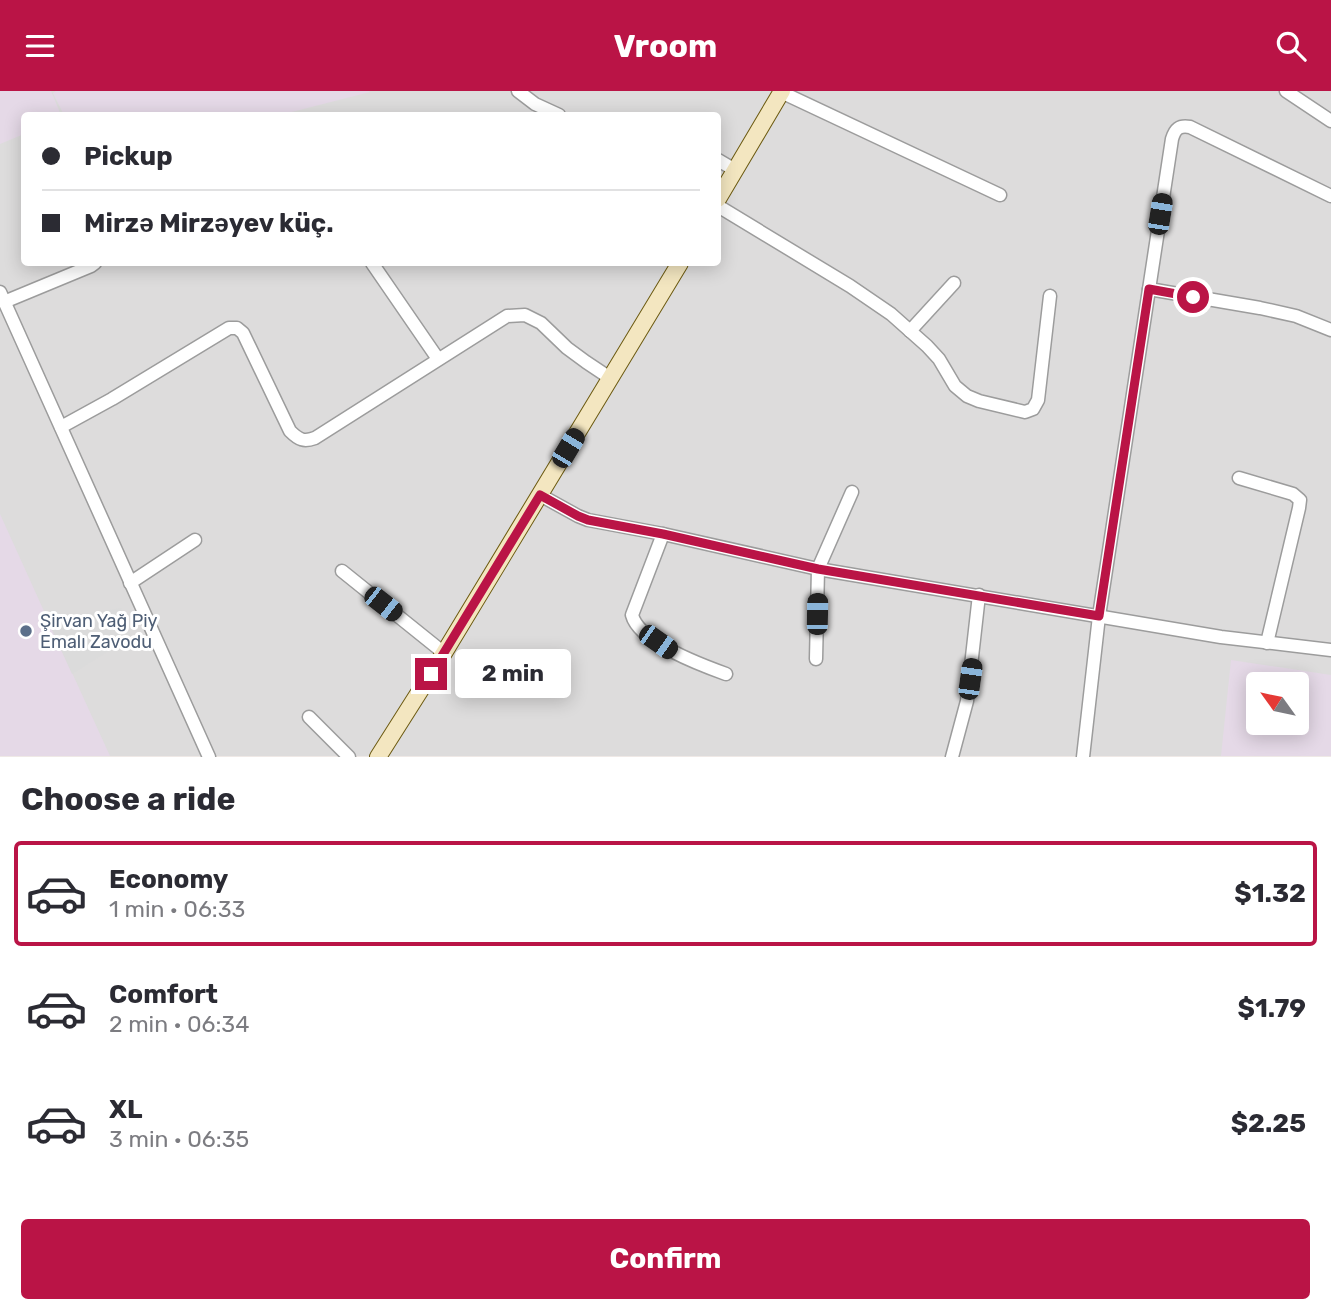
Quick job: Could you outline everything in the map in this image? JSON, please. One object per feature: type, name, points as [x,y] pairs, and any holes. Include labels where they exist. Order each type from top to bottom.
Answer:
[{"type":"main road","points":[[721,194],[782,92]]},
{"type":"main road","points":[[377,757],[444,653],[678,266]]},
{"type":"street","points":[[518,91],[535,104],[552,112]]},
{"type":"street","points":[[1286,91],[1331,121]]},
{"type":"street","points":[[782,92],[1000,195]]},
{"type":"street","points":[[1083,757],[1099,616],[1172,139],[1178,128],[1190,127],[1331,196]]},
{"type":"street","points":[[721,162],[735,170]]},
{"type":"street","points":[[721,208],[891,314],[939,359],[955,386],[967,396],[979,401],[1025,412],[1033,409],[1038,401],[1050,296]]},
{"type":"street","points":[[91,266],[2,297],[209,757]]},
{"type":"street","points":[[374,266],[438,359]]},
{"type":"street","points":[[910,331],[954,283]]},
{"type":"street","points":[[1149,289],[1296,316],[1331,330]]},
{"type":"street","points":[[61,427],[229,328],[237,328],[243,333],[290,431],[298,439],[307,441],[316,438],[507,316],[525,315],[541,323],[576,355],[610,378]]},
{"type":"street","points":[[1240,478],[1293,494],[1300,500],[1267,643]]},
{"type":"street","points":[[816,659],[818,569],[852,492]]},
{"type":"street","points":[[540,495],[588,520],[818,569],[1221,637],[1331,650]]},
{"type":"street","points":[[663,534],[632,615],[634,622],[641,630],[675,653],[726,674]]},
{"type":"street","points":[[130,583],[195,540]]},
{"type":"street","points":[[342,571],[444,653]]},
{"type":"street","points":[[953,757],[967,701],[979,595]]},
{"type":"street","points":[[309,717],[349,757]]},
{"type":"shaded area","points":[[0,91],[1331,91],[1331,756],[0,756]]},
{"type":"shaded area","points":[[0,91],[51,91],[60,112],[21,112],[21,135],[0,144]]},
{"type":"shaded area","points":[[370,92],[292,112],[62,112],[53,93]]},
{"type":"shaded area","name":"Şirvan Yağ Piy Emalı Zavodu","points":[[0,514],[58,642],[110,756],[0,756]]},
{"type":"shaded area","points":[[121,608],[131,637],[72,674],[47,619]]},
{"type":"shaded area","points":[[1231,660],[1331,675],[1331,756],[1221,756]]},
{"type":"place","name":"Şirvan Yağ Piy Emalı Zavodu","points":[[26,631]]},
{"type":"route","points":[[431,674],[540,495],[588,520],[818,569],[1099,616],[1149,289],[1193,297]]}]
